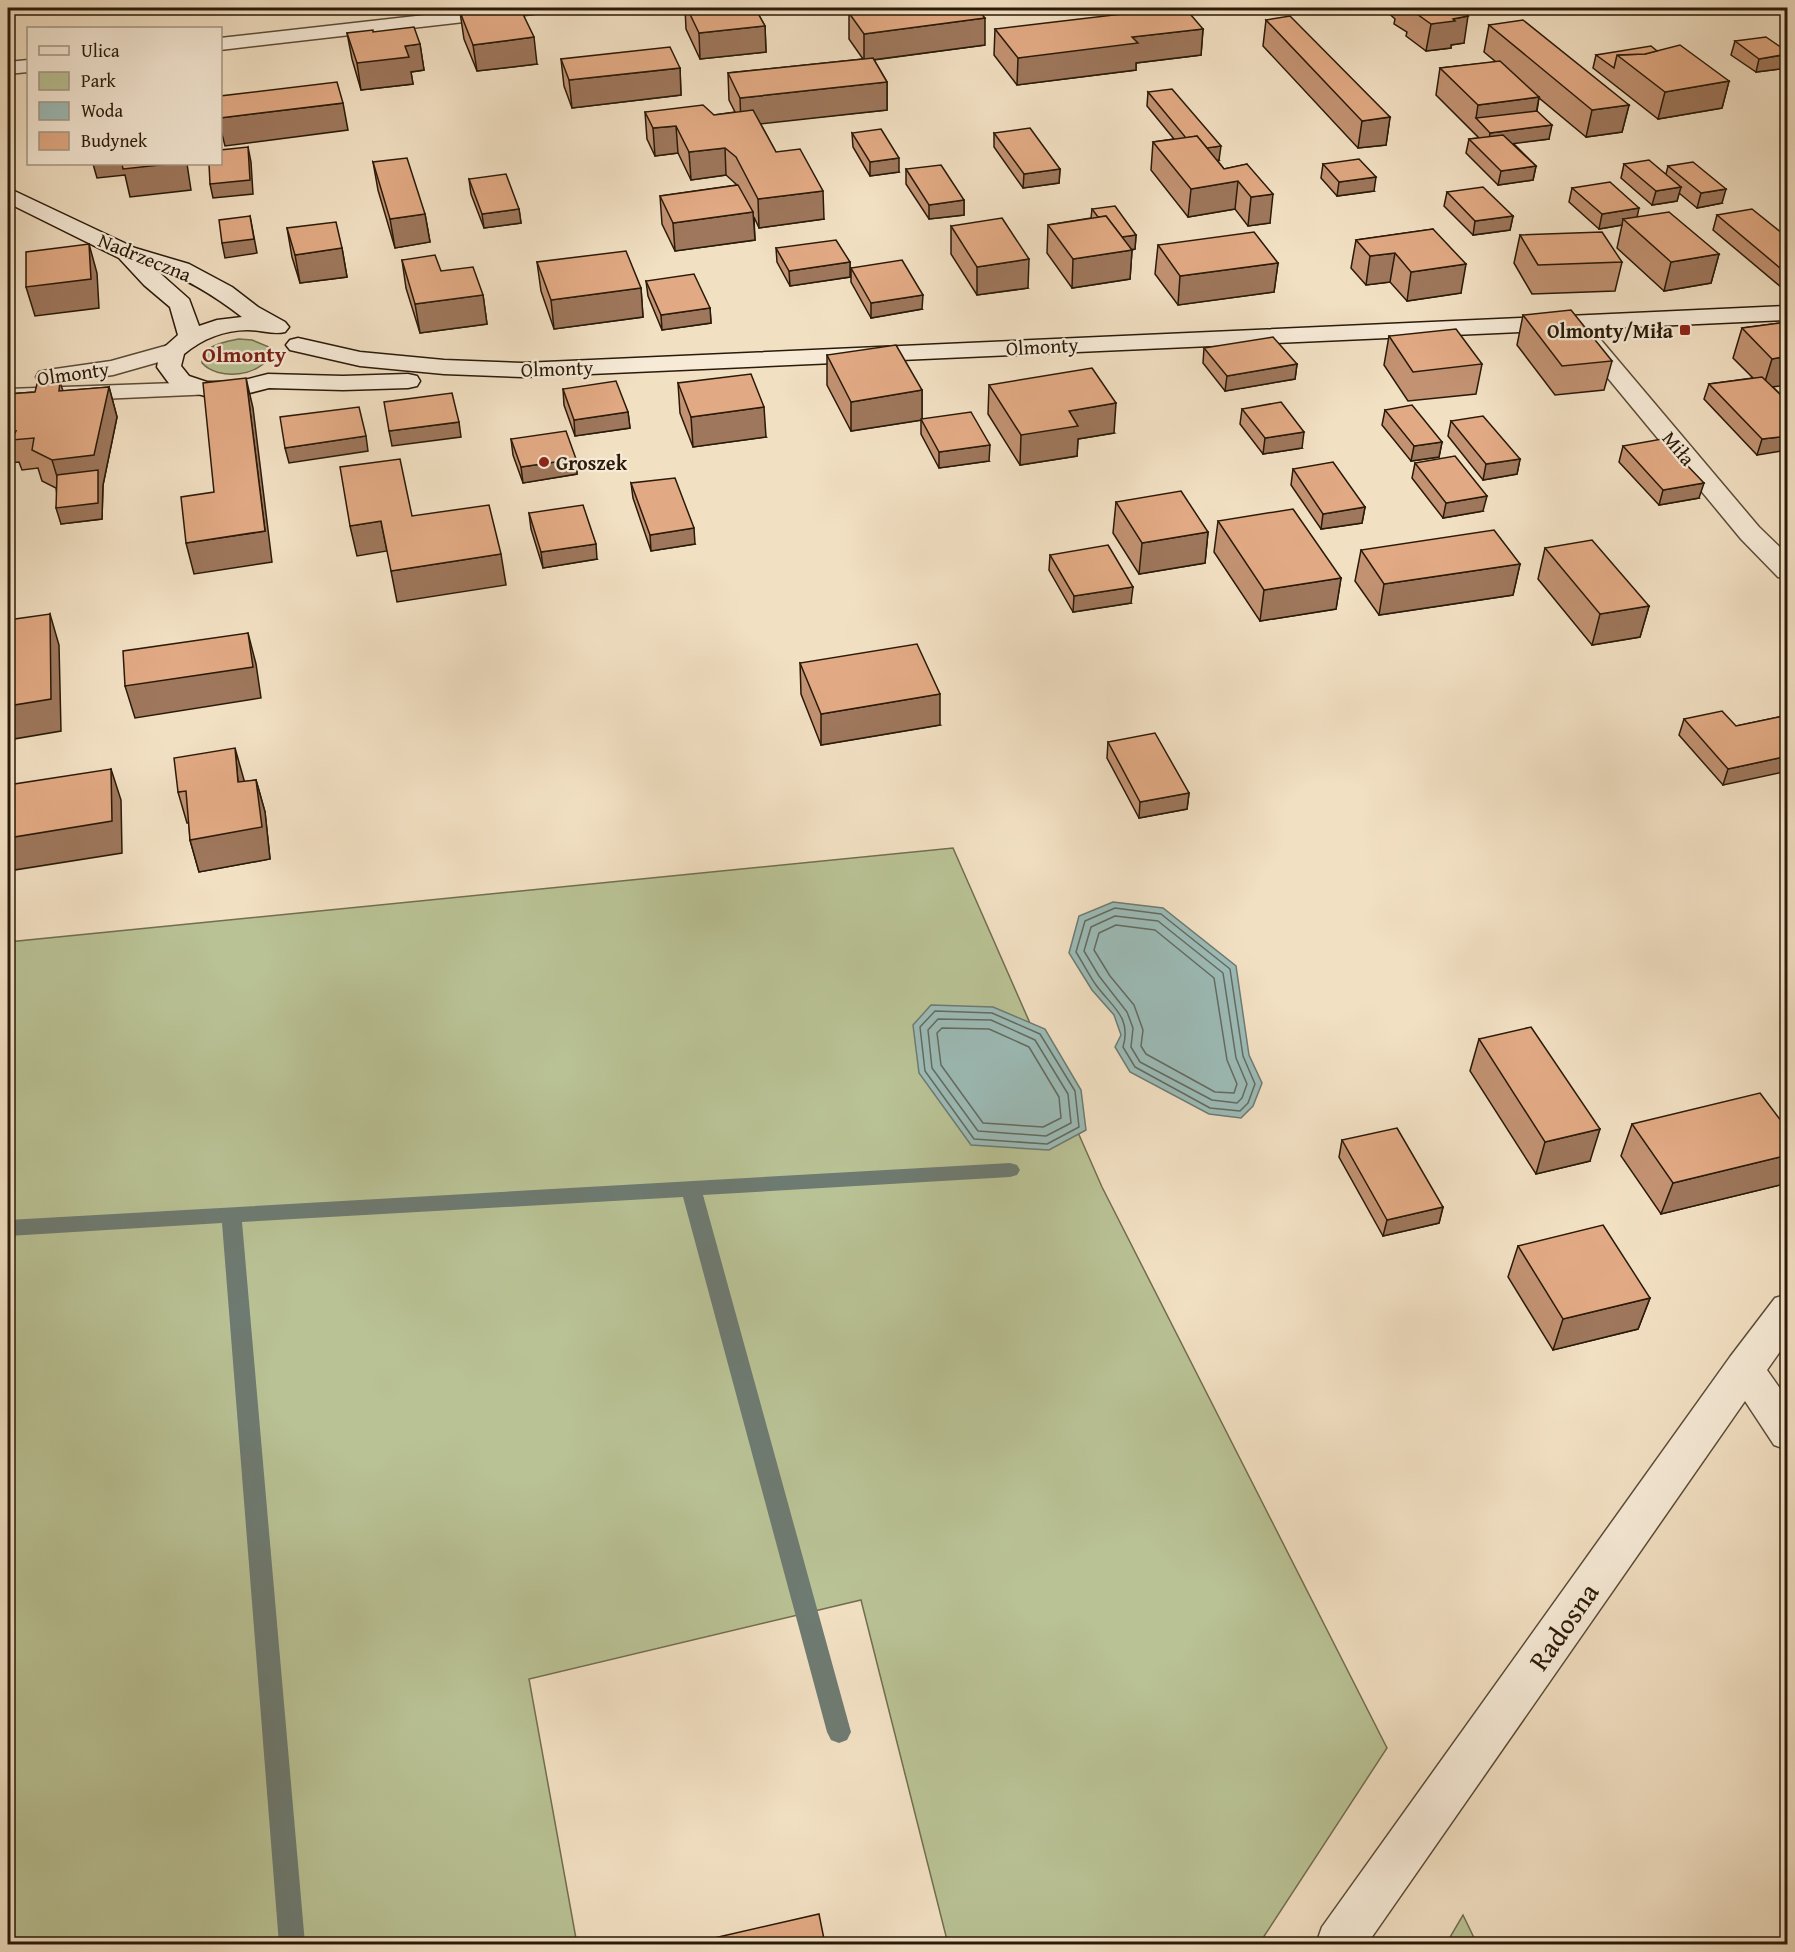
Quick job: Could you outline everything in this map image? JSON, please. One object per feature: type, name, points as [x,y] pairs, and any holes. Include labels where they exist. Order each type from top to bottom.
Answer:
[{"type":"street","points":[[222,44],[533,8]]},
{"type":"street","points":[[8,68],[27,66]]},
{"type":"street","name":"Nadrzeczna","points":[[8,195],[127,253],[181,269],[224,292],[250,312],[295,338],[298,345]]},
{"type":"street","points":[[127,253],[152,280],[182,304],[181,344],[169,367],[180,381],[205,389]]},
{"type":"street","name":"Olmonty","points":[[298,345],[360,359],[444,367],[523,370],[1788,313]]},
{"type":"street","name":"Miła","points":[[1573,321],[1750,533],[1788,571]]},
{"type":"street","name":"Olmonty","points":[[8,383],[113,368],[181,344],[218,327],[249,323],[277,327]]},
{"type":"street","points":[[268,381],[291,368],[301,352],[298,345]]},
{"type":"street","points":[[8,396],[237,388],[268,381],[343,383],[440,380],[523,370]]},
{"type":"street","name":"Radosna","points":[[1339,1944],[1744,1368],[1788,1309]]},
{"type":"street","points":[[1744,1368],[1788,1433]]},
{"type":"green space","points":[[239,339],[252,340],[269,347],[271,353],[259,367],[239,374],[218,372],[202,363],[205,352],[210,348]]},
{"type":"green space","points":[[953,848],[1102,1187],[1387,1748],[1259,1944],[948,1944],[861,1600],[529,1679],[577,1944],[8,1944],[8,942]]},
{"type":"green space","points":[[1463,1915],[1477,1944],[1446,1944]]},
{"type":"water","points":[[1113,902],[1163,908],[1236,966],[1249,1055],[1262,1083],[1253,1106],[1241,1118],[1209,1114],[1130,1072],[1115,1047],[1121,1035],[1114,1015],[1092,990],[1069,953],[1079,916]]},
{"type":"water","points":[[931,1005],[993,1007],[1045,1029],[1081,1090],[1086,1130],[1049,1150],[971,1145],[919,1073],[913,1025]]},
{"type":"building","points":[[520,8],[534,37],[473,45],[460,12]]},
{"type":"building","points":[[687,8],[755,8],[765,26],[699,33]]},
{"type":"building","points":[[889,8],[976,8],[985,18],[864,34],[849,13]]},
{"type":"building","points":[[1185,8],[1203,29],[1132,37],[1138,43],[1018,58],[995,29]]},
{"type":"building","points":[[1413,8],[1457,8],[1468,16],[1453,19],[1455,21],[1431,24],[1410,9],[1415,9]]},
{"type":"building","points":[[1290,16],[1390,117],[1362,121],[1266,20]]},
{"type":"building","points":[[1523,20],[1629,105],[1592,110],[1489,25]]},
{"type":"building","points":[[414,27],[420,44],[405,46],[409,57],[357,63],[347,33]]},
{"type":"building","points":[[1766,37],[1788,54],[1759,59],[1735,41]]},
{"type":"building","points":[[1680,45],[1729,81],[1665,92],[1617,55],[1645,54]]},
{"type":"building","points":[[1651,46],[1657,51],[1617,55],[1614,68],[1596,55]]},
{"type":"building","points":[[670,47],[680,68],[569,80],[561,59]]},
{"type":"building","points":[[873,58],[887,82],[740,98],[728,73]]},
{"type":"building","points":[[1500,61],[1539,97],[1478,105],[1440,68]]},
{"type":"building","points":[[337,82],[343,103],[222,118],[222,96]]},
{"type":"building","points":[[1172,89],[1221,146],[1207,148],[1197,136],[1186,138],[1148,92]]},
{"type":"building","points":[[703,105],[714,115],[753,110],[776,152],[800,149],[823,191],[758,199],[736,157],[725,148],[689,152],[676,126],[653,128],[645,112]]},
{"type":"building","points":[[1537,111],[1552,125],[1490,133],[1476,118]]},
{"type":"building","points":[[1030,128],[1060,169],[1024,174],[994,133]]},
{"type":"building","points":[[881,129],[899,158],[870,162],[852,133]]},
{"type":"building","points":[[1503,135],[1536,166],[1501,171],[1469,139]]},
{"type":"building","points":[[1197,136],[1224,169],[1247,164],[1273,194],[1251,197],[1238,181],[1191,189],[1153,142]]},
{"type":"building","points":[[248,147],[250,180],[210,184],[209,165],[222,165],[222,150]]},
{"type":"building","points":[[407,158],[425,214],[390,219],[373,162]]},
{"type":"building","points":[[1359,159],[1376,177],[1339,182],[1323,164]]},
{"type":"building","points":[[1649,160],[1681,187],[1656,191],[1624,164]]},
{"type":"building","points":[[1693,162],[1726,189],[1701,193],[1668,166]]},
{"type":"building","points":[[122,165],[160,165],[123,169]]},
{"type":"building","points":[[941,165],[964,200],[929,205],[906,169]]},
{"type":"building","points":[[506,174],[519,209],[482,214],[469,179]]},
{"type":"building","points":[[1610,182],[1639,208],[1602,214],[1572,188]]},
{"type":"building","points":[[738,185],[753,212],[673,223],[660,196]]},
{"type":"building","points":[[1483,187],[1513,216],[1475,221],[1447,192]]},
{"type":"building","points":[[1115,206],[1136,235],[1122,237],[1106,216],[1098,217],[1092,209]]},
{"type":"building","points":[[1752,209],[1788,238],[1788,272],[1786,273],[1717,215]]},
{"type":"building","points":[[1669,212],[1719,254],[1671,262],[1623,219]]},
{"type":"building","points":[[250,216],[254,239],[222,243],[219,220]]},
{"type":"building","points":[[1106,216],[1132,250],[1073,259],[1048,225]]},
{"type":"building","points":[[1002,218],[1029,259],[977,267],[951,226]]},
{"type":"building","points":[[336,222],[342,248],[295,255],[287,228]]},
{"type":"building","points":[[1433,229],[1466,264],[1411,272],[1395,253],[1370,256],[1356,240]]},
{"type":"building","points":[[1254,232],[1278,263],[1180,276],[1158,245]]},
{"type":"building","points":[[1602,232],[1622,262],[1538,265],[1520,235]]},
{"type":"building","points":[[836,240],[850,262],[789,271],[776,248]]},
{"type":"building","points":[[89,244],[91,279],[26,287],[26,252]]},
{"type":"building","points":[[626,251],[641,288],[551,300],[537,262]]},
{"type":"building","points":[[435,255],[441,271],[473,267],[483,295],[415,304],[402,260]]},
{"type":"building","points":[[902,260],[923,295],[871,303],[851,268]]},
{"type":"building","points":[[694,274],[710,308],[661,315],[646,281]]},
{"type":"building","points":[[1571,310],[1612,361],[1562,366],[1523,315]]},
{"type":"building","points":[[1788,322],[1788,356],[1772,359],[1742,328]]},
{"type":"building","points":[[1456,329],[1482,364],[1413,372],[1389,336]]},
{"type":"building","points":[[1273,337],[1297,364],[1227,376],[1204,348]]},
{"type":"building","points":[[896,345],[922,390],[851,402],[827,355]]},
{"type":"building","points":[[1092,368],[1116,403],[1069,411],[1078,426],[1021,435],[989,385]]},
{"type":"building","points":[[751,374],[764,407],[691,417],[678,383]]},
{"type":"building","points":[[1762,377],[1788,402],[1788,436],[1762,439],[1709,384]]},
{"type":"building","points":[[246,378],[265,531],[186,543],[181,497],[214,492],[203,383]]},
{"type":"building","points":[[616,381],[628,412],[574,420],[563,389]]},
{"type":"building","points":[[60,382],[59,391],[109,387],[94,455],[52,460],[32,450],[34,438],[12,440],[16,431],[8,432],[8,394],[35,392],[37,384]]},
{"type":"building","points":[[452,393],[459,422],[389,431],[384,402]]},
{"type":"building","points":[[1281,402],[1304,432],[1265,438],[1242,409]]},
{"type":"building","points":[[1412,405],[1442,442],[1414,446],[1385,410]]},
{"type":"building","points":[[359,407],[366,436],[285,448],[280,417]]},
{"type":"building","points":[[971,412],[990,445],[939,452],[921,419]]},
{"type":"building","points":[[1483,416],[1520,459],[1486,464],[1451,421]]},
{"type":"building","points":[[566,431],[576,459],[521,467],[511,439]]},
{"type":"building","points":[[1662,439],[1704,483],[1663,490],[1623,446]]},
{"type":"building","points":[[1455,456],[1487,496],[1446,503],[1415,463]]},
{"type":"building","points":[[400,459],[412,516],[489,505],[501,554],[391,571],[381,521],[350,526],[340,467]]},
{"type":"building","points":[[1333,462],[1365,507],[1323,514],[1293,469]]},
{"type":"building","points":[[98,470],[98,503],[56,508],[57,475]]},
{"type":"building","points":[[675,478],[694,528],[650,535],[631,483]]},
{"type":"building","points":[[1181,491],[1208,532],[1142,543],[1116,502]]},
{"type":"building","points":[[583,505],[596,544],[541,552],[529,513]]},
{"type":"building","points":[[1293,509],[1341,578],[1264,590],[1218,521]]},
{"type":"building","points":[[1494,530],[1520,564],[1384,584],[1361,550]]},
{"type":"building","points":[[1592,540],[1649,606],[1600,614],[1545,548]]},
{"type":"building","points":[[1108,545],[1133,587],[1074,596],[1050,555]]},
{"type":"building","points":[[50,614],[51,699],[8,706],[8,620]]},
{"type":"building","points":[[248,633],[253,667],[125,686],[123,651]]},
{"type":"building","points":[[917,644],[940,694],[821,714],[800,663]]},
{"type":"building","points":[[1722,711],[1736,726],[1788,715],[1788,756],[1728,769],[1684,719]]},
{"type":"building","points":[[1155,733],[1189,793],[1140,802],[1108,742]]},
{"type":"building","points":[[235,748],[238,782],[256,780],[262,827],[190,840],[186,791],[178,792],[174,758]]},
{"type":"building","points":[[111,769],[112,821],[8,838],[8,785]]},
{"type":"building","points":[[1531,1027],[1600,1129],[1545,1142],[1479,1039]]},
{"type":"building","points":[[1760,1093],[1788,1130],[1788,1155],[1673,1183],[1632,1124]]},
{"type":"building","points":[[1397,1128],[1443,1207],[1387,1220],[1342,1140]]},
{"type":"building","points":[[1603,1225],[1650,1298],[1563,1319],[1518,1246]]},
{"type":"building","points":[[819,1914],[825,1944],[688,1944]]},
{"type":"waterway","points":[[231,1215],[1010,1170]]},
{"type":"waterway","points":[[691,1189],[839,1732]]},
{"type":"waterway","points":[[8,1228],[231,1215]]},
{"type":"waterway","points":[[231,1215],[292,1944]]},
{"type":"place","name":"Olmonty/Miła","points":[[1685,330]]},
{"type":"place","name":"Groszek","points":[[544,462]]},
{"type":"district","name":"Olmonty","points":[[244,354]]}]
